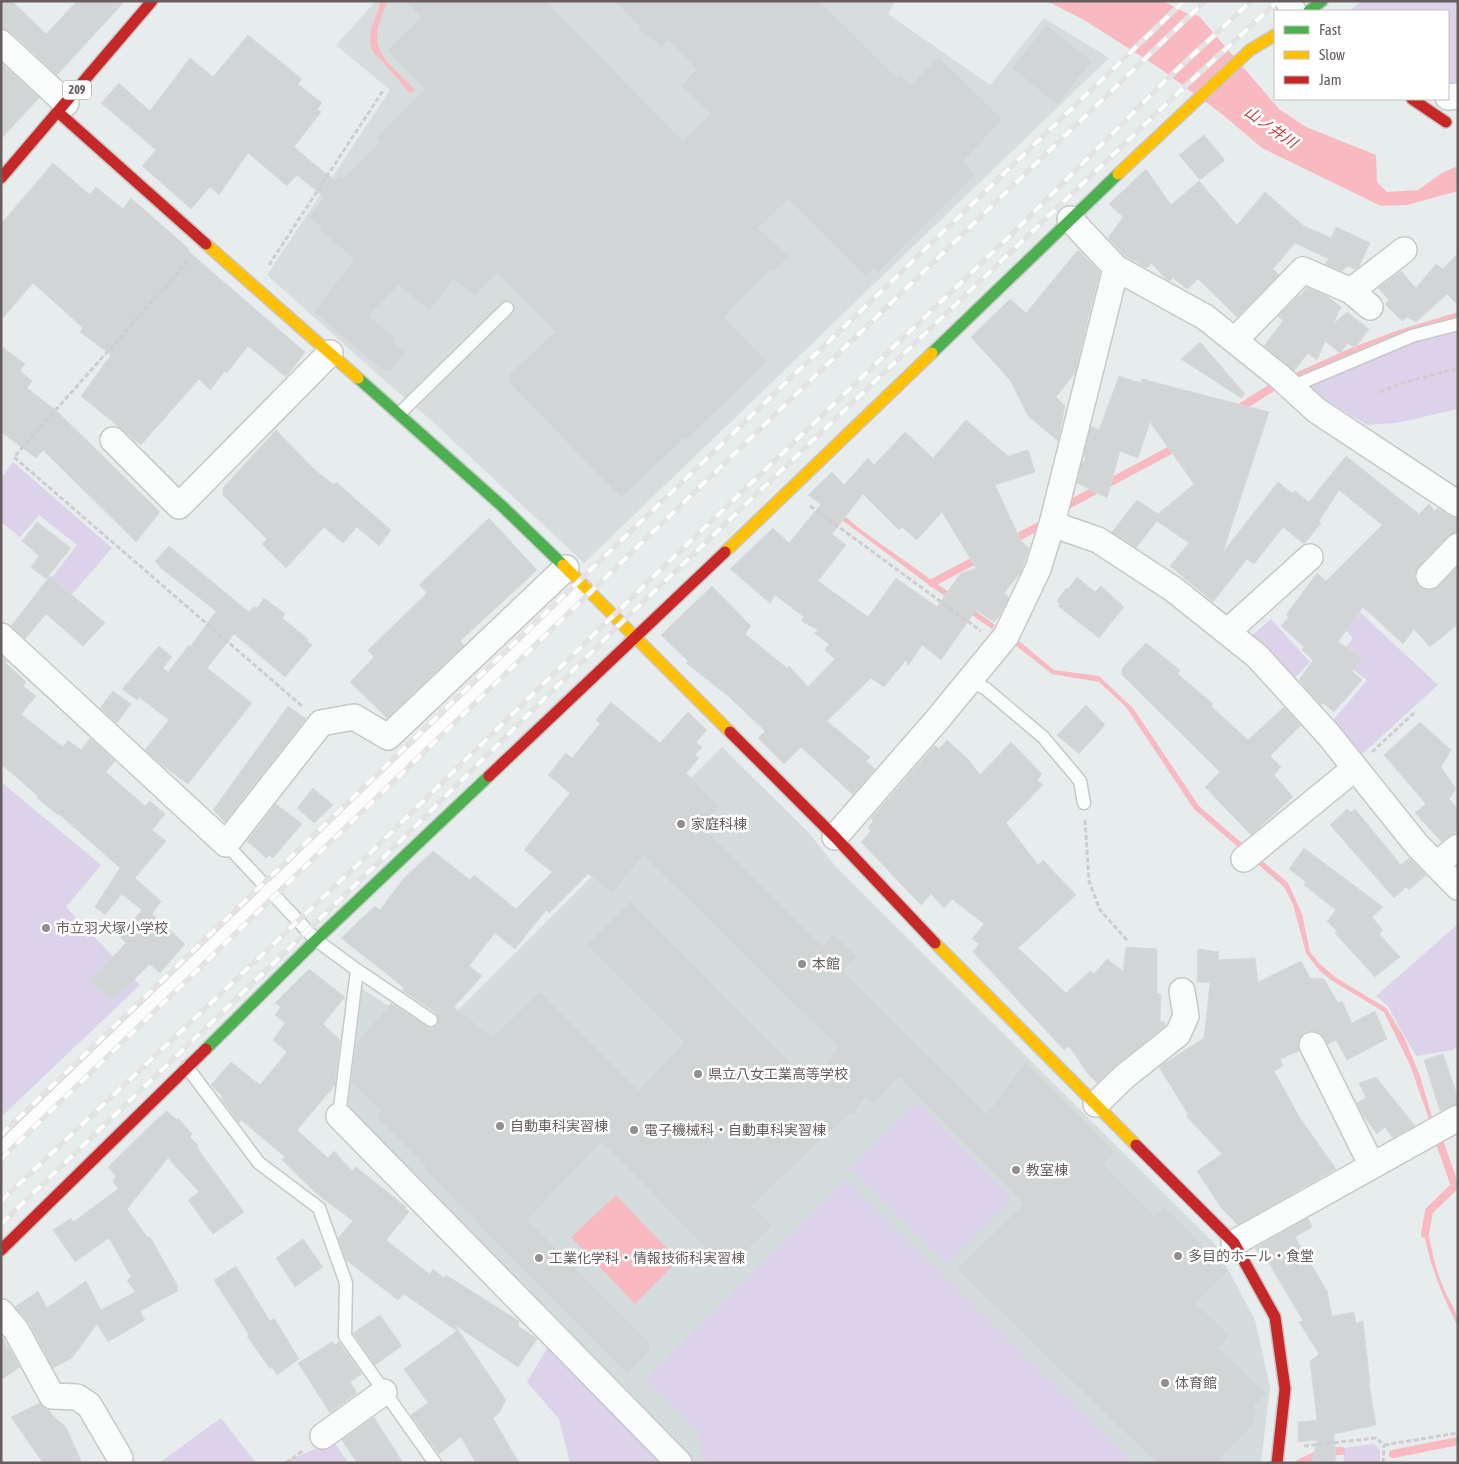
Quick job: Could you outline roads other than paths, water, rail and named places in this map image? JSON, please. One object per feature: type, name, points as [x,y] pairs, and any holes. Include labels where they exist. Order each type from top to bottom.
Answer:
[{"type":"main road","name":"209","points":[[1,178],[152,1]]},
{"type":"main road","points":[[1311,10],[1322,1]]},
{"type":"main road","points":[[1,1250],[316,940],[790,491],[1070,219],[1250,50],[1274,35]]},
{"type":"main road","points":[[1413,100],[1452,126]]},
{"type":"main road","points":[[62,108],[255,286],[502,506],[635,636],[835,837],[945,953],[1234,1243],[1275,1317],[1285,1389],[1277,1463]]},
{"type":"street","points":[[1,42],[62,108]]},
{"type":"street","points":[[1070,219],[1116,268],[1205,317],[1235,340],[1316,410],[1458,504]]},
{"type":"street","points":[[1351,291],[1404,250]]},
{"type":"street","points":[[835,837],[937,720],[1006,636],[1038,569],[1052,524],[1116,268]]},
{"type":"street","points":[[1235,340],[1303,270],[1351,291],[1370,307]]},
{"type":"street","points":[[113,440],[179,506],[330,353]]},
{"type":"street","points":[[1052,524],[1098,540],[1173,589],[1257,656],[1328,734],[1417,845],[1458,886]]},
{"type":"street","points":[[1429,576],[1458,546]]},
{"type":"street","points":[[1227,632],[1310,557]]},
{"type":"street","points":[[1,636],[226,844],[322,723],[354,716],[388,737],[566,568]]},
{"type":"street","points":[[1244,858],[1355,768]]},
{"type":"street","points":[[1436,865],[1458,847]]},
{"type":"street","points":[[1096,1104],[1125,1076],[1178,1034],[1186,1016],[1182,991]]},
{"type":"street","points":[[1312,1045],[1372,1166]]},
{"type":"street","points":[[339,1116],[679,1463]]},
{"type":"street","points":[[1234,1243],[1458,1118]]},
{"type":"street","points":[[1,1312],[16,1330],[52,1396],[77,1397],[89,1405],[120,1458]]},
{"type":"street","points":[[324,1436],[384,1392]]},
{"type":"lane","points":[[399,414],[507,308]]},
{"type":"lane","points":[[1291,387],[1412,336],[1458,324]]},
{"type":"lane","points":[[1,1148],[585,587]]},
{"type":"lane","points":[[970,680],[986,689],[1043,737],[1080,781],[1084,802]]},
{"type":"lane","points":[[226,844],[316,940],[431,1020]]},
{"type":"lane","points":[[339,1116],[357,970]]},
{"type":"lane","points":[[187,1067],[260,1163],[319,1208],[346,1283],[345,1336],[435,1463]]},
{"type":"water","points":[[381,1],[388,1],[378,31],[380,51],[394,69],[415,90],[410,93],[372,51],[370,42],[371,30]]},
{"type":"water","name":"山ノ井川","points":[[1047,1],[1163,1],[1186,13],[1199,16],[1279,109],[1306,127],[1376,155],[1377,182],[1387,192],[1418,190],[1442,173],[1458,166],[1458,191],[1407,205],[1381,206],[1262,148],[1222,114],[1158,67],[1084,20]]},
{"type":"water","points":[[1458,312],[1458,317],[1448,321],[1408,331],[1295,377],[1293,374],[1351,348],[1399,330]]},
{"type":"water","points":[[839,511],[860,529],[995,625],[992,629],[834,514]]},
{"type":"water","points":[[1019,641],[1054,670],[1099,676],[1133,708],[1199,806],[1288,883],[1302,914],[1310,952],[1335,977],[1386,1008],[1404,1037],[1420,1076],[1433,1121],[1430,1122],[1410,1065],[1384,1012],[1331,980],[1320,971],[1306,953],[1293,904],[1284,887],[1194,809],[1126,707],[1099,682],[1052,674],[1015,645]]},
{"type":"water","points":[[616,1195],[678,1260],[635,1304],[571,1237]]},
{"type":"water","points":[[1426,1224],[1437,1269],[1444,1290],[1455,1310],[1458,1327],[1432,1267],[1423,1228]]},
{"type":"waterway","points":[[1235,411],[1276,385]]},
{"type":"waterway","points":[[1068,505],[1178,446]]},
{"type":"waterway","points":[[1011,541],[1037,527]]},
{"type":"waterway","points":[[932,583],[981,557]]},
{"type":"waterway","points":[[1425,1234],[1429,1211],[1455,1186],[1437,1135]]},
{"type":"waterway","points":[[1393,1454],[1458,1441]]},
{"type":"waterway","points":[[1300,1463],[1324,1452],[1341,1451]]},
{"type":"railway","points":[[1,1135],[1184,1]]},
{"type":"railway","points":[[1,1159],[1205,1]]},
{"type":"railway","points":[[1,1201],[369,854],[655,575],[1015,231],[1166,80],[1251,1]]},
{"type":"railway","points":[[1,1224],[378,863],[621,623],[1180,91],[1278,1]]},
{"type":"place","name":"家庭科棟","points":[[681,824]]},
{"type":"place","name":"市立羽犬塚小学校","points":[[46,928]]},
{"type":"place","name":"本館","points":[[802,964]]},
{"type":"place","name":"県立八女工業高等学校","points":[[698,1074]]},
{"type":"place","name":"自動車科実習棟","points":[[500,1126]]},
{"type":"place","name":"電子機械科・自動車科実習棟","points":[[634,1130]]},
{"type":"place","name":"教室棟","points":[[1016,1170]]},
{"type":"place","name":"多目的ホール・食堂","points":[[1178,1256]]},
{"type":"place","name":"工業化学科・情報技術科実習棟","points":[[539,1258]]},
{"type":"place","name":"体育館","points":[[1165,1383]]}]
